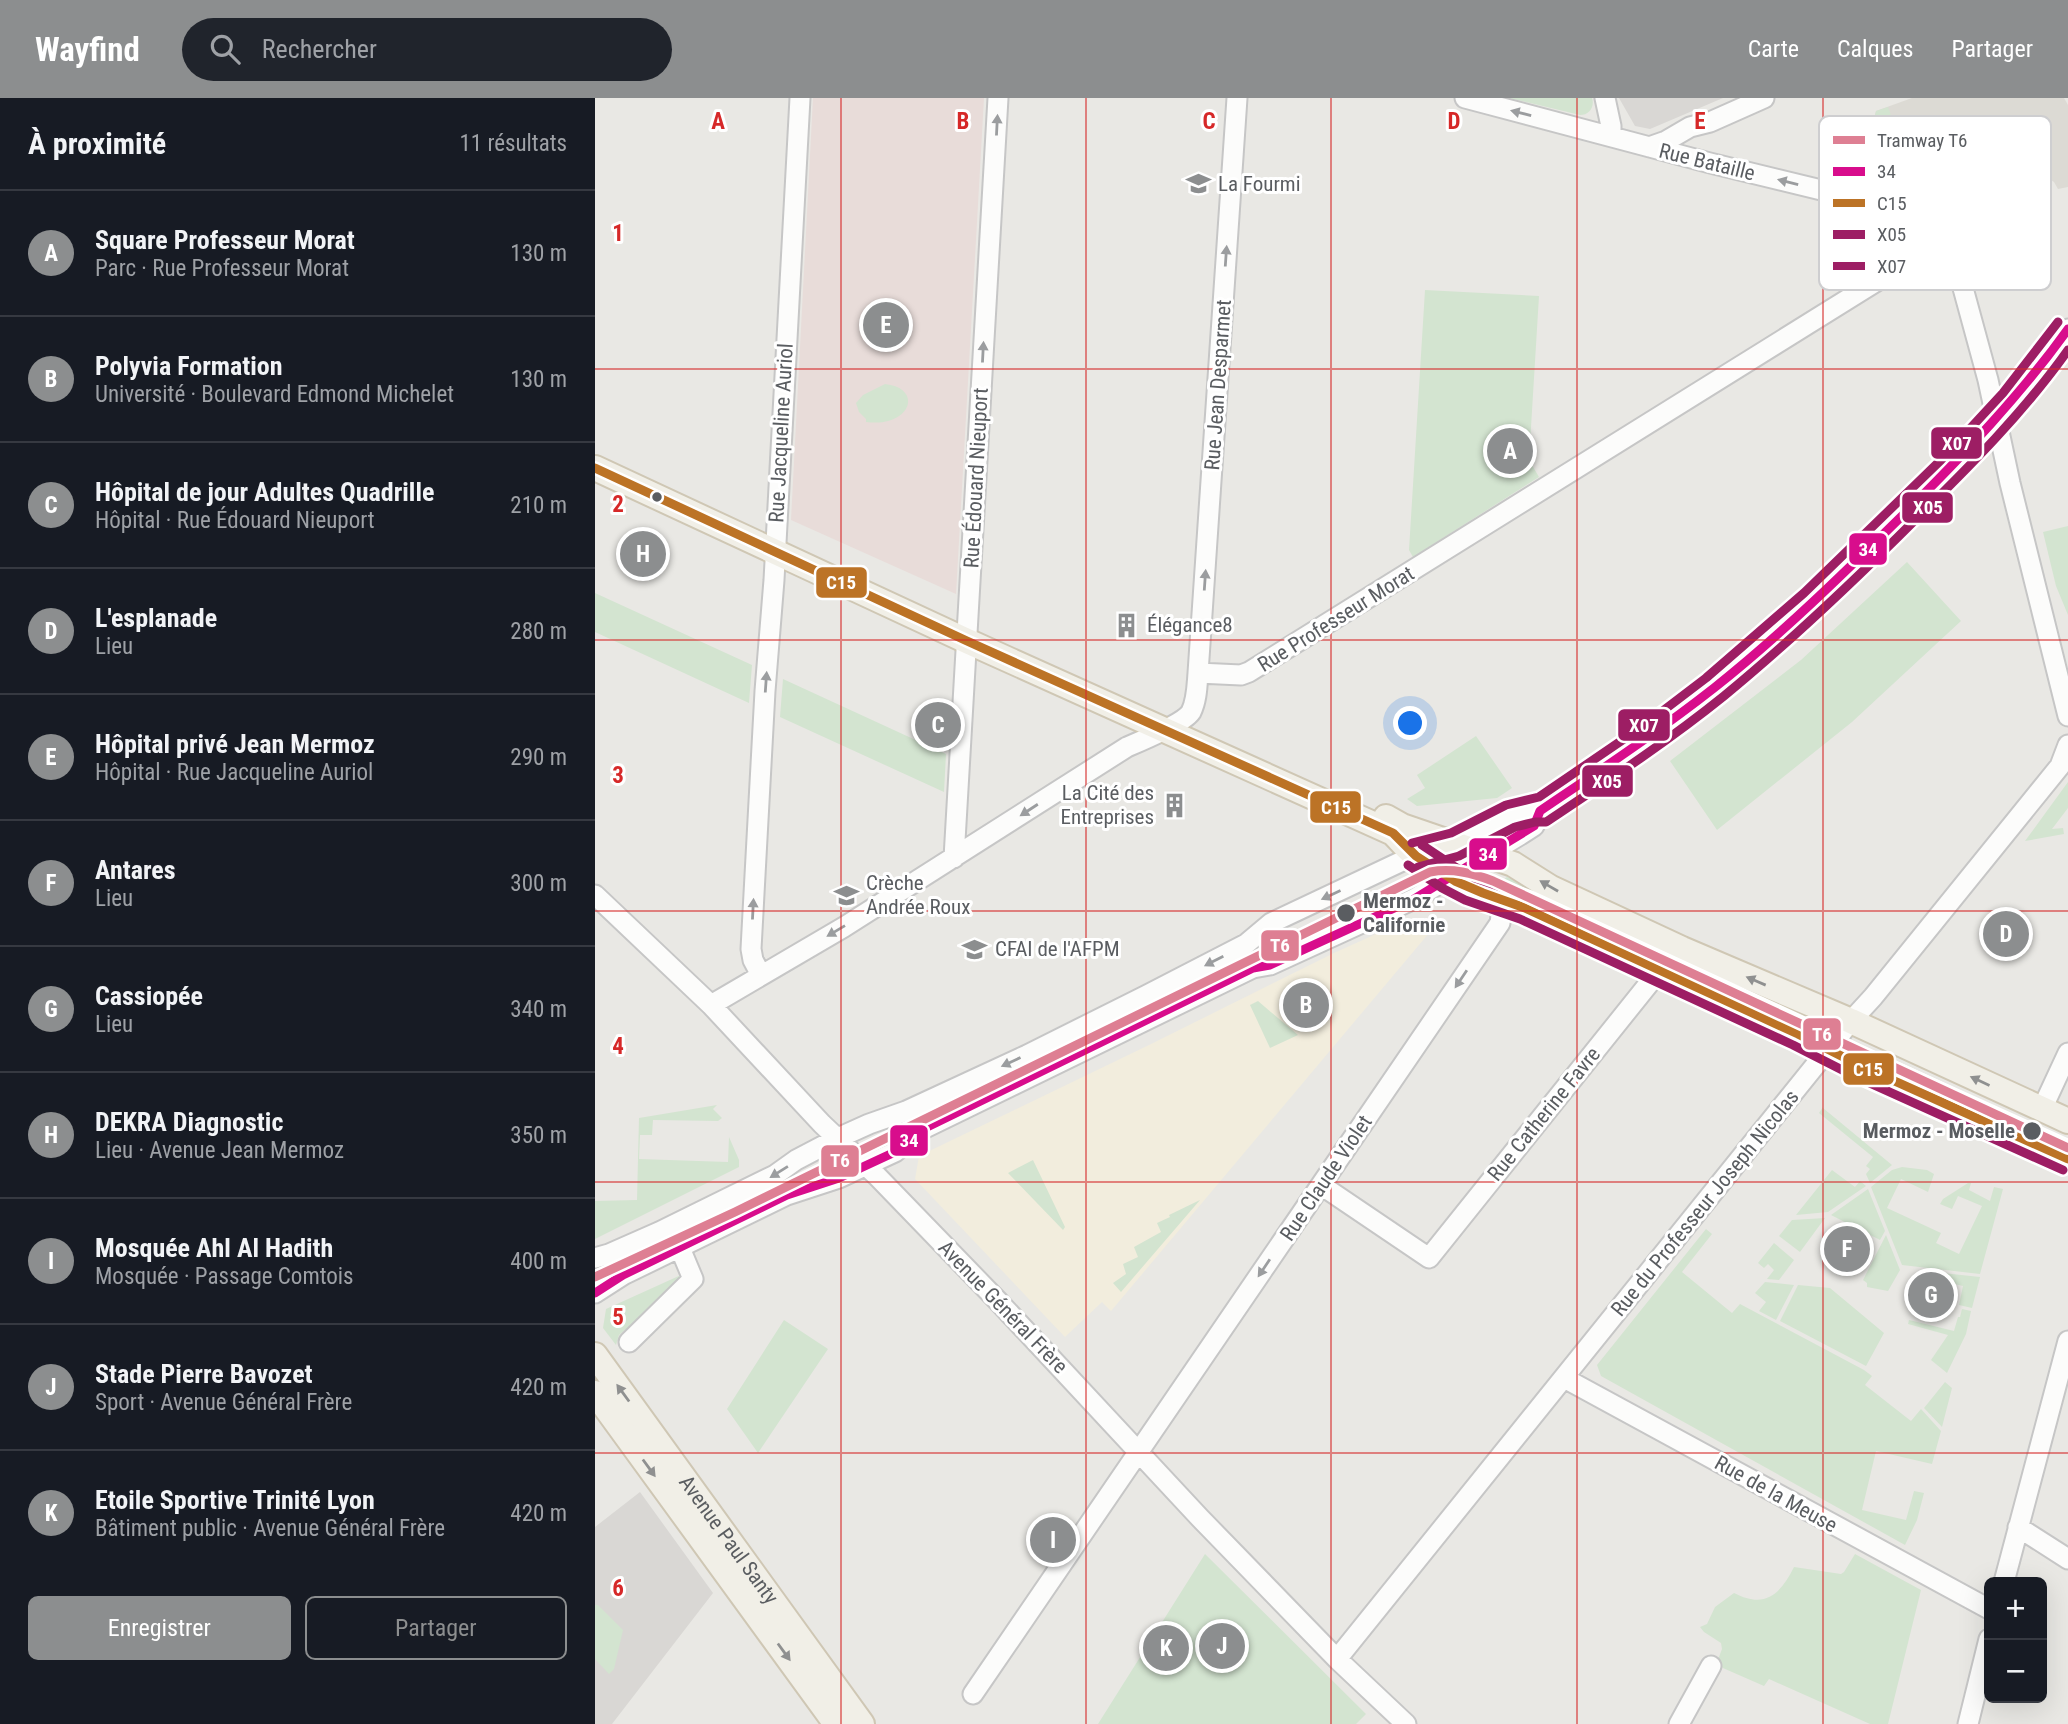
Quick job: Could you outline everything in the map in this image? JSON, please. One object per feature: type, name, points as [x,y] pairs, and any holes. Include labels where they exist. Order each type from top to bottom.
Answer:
[{"type":"main road","points":[[595,457],[775,546]]},
{"type":"main road","points":[[595,468],[775,546],[1171,725],[1393,833],[1415,855],[1450,878],[1478,892],[1525,908],[1859,1065],[2068,1159]]},
{"type":"main road","points":[[1171,725],[1321,785],[1402,826],[1513,864],[1551,888],[1682,949],[1851,1021],[2068,1121]]},
{"type":"main road","name":"Avenue Paul Santy","points":[[595,1355],[639,1435],[836,1724]]},
{"type":"main road","name":"Avenue Paul Santy","points":[[595,1393],[639,1435],[862,1724]]},
{"type":"street","name":"Rue Jacqueline Auriol","points":[[761,975],[751,949],[800,98]]},
{"type":"street","name":"Rue Édouard Nieuport","points":[[954,858],[998,98]]},
{"type":"street","name":"Rue Jean Desparmet","points":[[1198,673],[1237,98]]},
{"type":"street","name":"Rue Bataille","points":[[1465,98],[1819,190]]},
{"type":"street","points":[[1605,98],[1611,136]]},
{"type":"street","points":[[1649,147],[1690,127],[1710,122],[1764,98]]},
{"type":"street","points":[[1700,161],[1697,148],[1699,135],[1710,122]]},
{"type":"street","name":"Rue Professeur Morat","points":[[1198,673],[1241,675],[1249,672],[1863,290]]},
{"type":"street","points":[[1964,290],[2067,704]]},
{"type":"street","points":[[595,1293],[623,1275],[787,1195],[839,1178],[895,1152],[921,1130],[1253,968],[1270,965],[1414,900],[1534,826],[1540,811],[1630,751],[1713,688],[1843,575],[2061,353],[2068,329]]},
{"type":"street","points":[[711,1005],[845,926],[1127,747],[1189,715],[1194,704],[1198,673]]},
{"type":"street","name":"Rue du Professeur Joseph Nicolas","points":[[1337,1659],[2060,766],[2068,745]]},
{"type":"street","points":[[595,1258],[682,1221],[775,1175],[796,1160],[838,1138],[906,1111],[1027,1055],[1246,944],[1271,923],[1415,855],[1455,845],[1510,816],[1536,809],[1540,811]]},
{"type":"street","name":"Avenue Général Frère","points":[[595,895],[711,1005],[821,1124],[979,1281],[1200,1518],[1337,1659],[1406,1724]]},
{"type":"street","name":"Rue Claude Violet","points":[[973,1694],[1500,923],[1503,901]]},
{"type":"street","name":"Rue Catherine Favre","points":[[1321,1185],[1429,1258],[1651,981],[1657,968]]},
{"type":"street","points":[[2042,1109],[2068,1053]]},
{"type":"street","points":[[629,1342],[693,1279],[680,1248]]},
{"type":"street","points":[[2005,1577],[2068,1341]]},
{"type":"street","name":"Rue de la Meuse","points":[[1564,1378],[1984,1606]]},
{"type":"street","points":[[2018,1527],[2066,1554]]},
{"type":"street","points":[[1968,1724],[1989,1640]]},
{"type":"street","points":[[1679,1724],[1711,1666]]},
{"type":"shaded area","points":[[813,98],[984,98],[956,594],[791,520]]},
{"type":"shaded area","points":[[1619,98],[1723,98],[1650,129],[1635,126]]},
{"type":"shaded area","points":[[1912,98],[2064,98],[2068,105],[2068,187],[2058,189],[2051,180],[2051,116],[1875,116],[1876,111]]},
{"type":"shaded area","points":[[1407,920],[1440,920],[1111,1311],[1102,1302],[1065,1337],[915,1179],[919,1156]]},
{"type":"shaded area","points":[[640,1492],[713,1593],[612,1724],[595,1724],[595,1527]]},
{"type":"green space","points":[[1509,98],[1592,98],[1593,104],[1589,112],[1580,115]]},
{"type":"green space","points":[[1888,107],[1891,116],[1875,116],[1876,111]]},
{"type":"green space","points":[[1425,290],[1539,296],[1529,460],[1539,477],[1413,557],[1409,550]]},
{"type":"green space","points":[[885,384],[905,392],[907,407],[893,419],[866,422],[856,403],[863,395]]},
{"type":"green space","points":[[2068,526],[2068,615],[2056,586],[2043,532]]},
{"type":"green space","points":[[1907,562],[1961,621],[1852,722],[1717,830],[1670,761],[1801,660]]},
{"type":"green space","points":[[595,593],[752,665],[749,703],[595,632]]},
{"type":"green space","points":[[783,679],[946,754],[944,792],[780,717]]},
{"type":"green space","points":[[1476,736],[1512,788],[1497,798],[1417,806],[1407,799],[1425,788],[1417,775]]},
{"type":"green space","points":[[2068,782],[2068,808],[2052,829],[2063,828],[2064,834],[2025,841]]},
{"type":"green space","points":[[1507,877],[1765,995],[1811,1013],[1804,1030],[1492,889]]},
{"type":"green space","points":[[1258,1001],[1298,1035],[1270,1048],[1250,1005]]},
{"type":"green space","points":[[717,1105],[713,1109],[722,1118],[718,1121],[653,1120],[652,1135],[640,1135],[639,1159],[728,1162],[729,1137],[739,1160],[739,1167],[595,1239],[595,1201],[637,1200],[639,1118]]},
{"type":"green space","points":[[1823,1107],[1892,1165],[1870,1183],[1866,1174],[1870,1169],[1866,1166],[1873,1157],[1819,1113]]},
{"type":"green space","points":[[1033,1160],[1065,1227],[1063,1230],[1008,1173]]},
{"type":"green space","points":[[1902,1167],[1927,1170],[1934,1174],[1928,1192],[1901,1179],[1887,1208],[1941,1233],[1936,1243],[1959,1254],[1982,1206],[1958,1196],[1952,1209],[1940,1204],[1943,1199],[1968,1183],[1971,1183],[1969,1190],[1990,1201],[1994,1187],[2003,1189],[1980,1274],[1902,1265],[1871,1187],[1892,1170]]},
{"type":"green space","points":[[1832,1170],[1855,1187],[1860,1181],[1866,1186],[1828,1212],[1796,1215]]},
{"type":"green space","points":[[1868,1189],[1885,1231],[1880,1240],[1831,1215]]},
{"type":"green space","points":[[1200,1200],[1121,1292],[1113,1283],[1126,1274],[1123,1264],[1138,1257],[1134,1247],[1161,1232],[1157,1223]]},
{"type":"green space","points":[[1825,1218],[1800,1252],[1779,1236],[1792,1220]]},
{"type":"green space","points":[[1706,1229],[1712,1234],[1682,1272],[1732,1313],[1740,1304],[1864,1370],[1872,1376],[1865,1385],[1911,1421],[1921,1409],[1941,1431],[1932,1464],[1876,1451],[1862,1510],[1906,1520],[1914,1491],[1924,1493],[1917,1520],[1905,1545],[1601,1376],[1597,1365]]},
{"type":"green space","points":[[1886,1235],[1900,1270],[1888,1291],[1867,1287],[1863,1280]]},
{"type":"green space","points":[[1774,1243],[1794,1260],[1779,1280],[1767,1279],[1774,1270],[1768,1264],[1764,1268],[1758,1263]]},
{"type":"green space","points":[[1924,1271],[1980,1277],[1972,1308],[1959,1305],[1963,1286],[1922,1276]]},
{"type":"green space","points":[[681,1275],[685,1281],[637,1326],[626,1329],[619,1335],[616,1345],[603,1328],[606,1309]]},
{"type":"green space","points":[[1765,1282],[1794,1285],[1776,1320],[1759,1311],[1766,1302],[1755,1293]]},
{"type":"green space","points":[[1798,1285],[1830,1288],[1884,1333],[1866,1366],[1780,1321]]},
{"type":"green space","points":[[1962,1309],[1971,1311],[1966,1334],[1947,1373],[1931,1360],[1948,1335],[1908,1324],[1909,1320],[1954,1331]]},
{"type":"green space","points":[[784,1320],[828,1349],[758,1453],[727,1409]]},
{"type":"green space","points":[[1945,1382],[1952,1388],[1942,1427],[1924,1408]]},
{"type":"green space","points":[[1205,1554],[1366,1714],[1356,1724],[1098,1724]]},
{"type":"green space","points":[[1855,1554],[1921,1590],[1888,1724],[1870,1724],[1769,1679],[1764,1686],[1716,1665],[1722,1649],[1721,1643],[1700,1627],[1707,1624],[1715,1607],[1734,1593],[1754,1600],[1770,1596],[1783,1585],[1794,1567],[1841,1574]]},
{"type":"green space","points":[[595,1605],[623,1630],[614,1669],[609,1674],[595,1659]]},
{"type":"tram line","name":"T6","points":[[595,1277],[735,1212],[1430,872],[1438,871],[1462,872],[1493,881],[2068,1148]]},
{"type":"transit line","name":"X07","points":[[1412,843],[1451,833],[1506,805],[1539,797],[1643,726],[1706,678],[1804,593],[1941,460],[2003,393],[2058,322]]},
{"type":"transit line","name":"34","points":[[595,1293],[623,1275],[787,1195],[839,1178],[895,1152],[921,1130],[1253,968],[1270,965],[1414,899],[1534,826],[1540,811],[1693,704],[1812,603],[1970,446],[2031,378],[2068,329]]},
{"type":"transit line","name":"X05","points":[[1418,867],[1459,856],[1515,827],[1546,822],[1658,746],[1724,696],[1822,610],[1956,479],[2015,417],[2068,350]]},
{"type":"transit line","name":"C15","points":[[595,468],[967,641],[1393,833],[1416,856],[1455,881],[1525,908],[1798,1034],[1859,1065],[2068,1159]]},
{"type":"transit line","name":"X07","points":[[1422,845],[1475,878],[1530,897],[1803,1023],[1864,1054],[2068,1146]]},
{"type":"transit line","name":"X05","points":[[1408,865],[1465,900],[1520,919],[1793,1045],[1854,1076],[2063,1170]]},
{"type":"place","name":"La Fourmi","points":[[1198,184]]},
{"type":"place","name":"Hôpital privé Jean Mermoz","points":[[886,325]]},
{"type":"place","name":"Square Professeur Morat","points":[[1510,451]]},
{"type":"place","name":"DEKRA Diagnostic","points":[[643,554]]},
{"type":"place","name":"Élégance8","points":[[1127,625]]},
{"type":"place","name":"Hôpital de jour Adultes Quadrille","points":[[938,725]]},
{"type":"place","name":"La Cité des Entreprises","points":[[1174,805]]},
{"type":"place","name":"Crèche Andrée Roux","points":[[846,895]]},
{"type":"place","name":"Mermoz - Californie","points":[[1346,913]]},
{"type":"place","name":"L'esplanade","points":[[2006,934]]},
{"type":"place","name":"CFAI de l'AFPM","points":[[975,949]]},
{"type":"place","name":"Polyvia Formation","points":[[1306,1005]]},
{"type":"place","name":"Mermoz - Moselle","points":[[2032,1131]]},
{"type":"place","name":"Antares","points":[[1847,1249]]},
{"type":"place","name":"Cassiopée","points":[[1931,1295]]},
{"type":"place","name":"Mosquée Ahl Al Hadith","points":[[1053,1540]]},
{"type":"place","name":"Stade Pierre Bavozet","points":[[1222,1646]]},
{"type":"place","name":"Etoile Sportive Trinité Lyon","points":[[1166,1648]]}]
